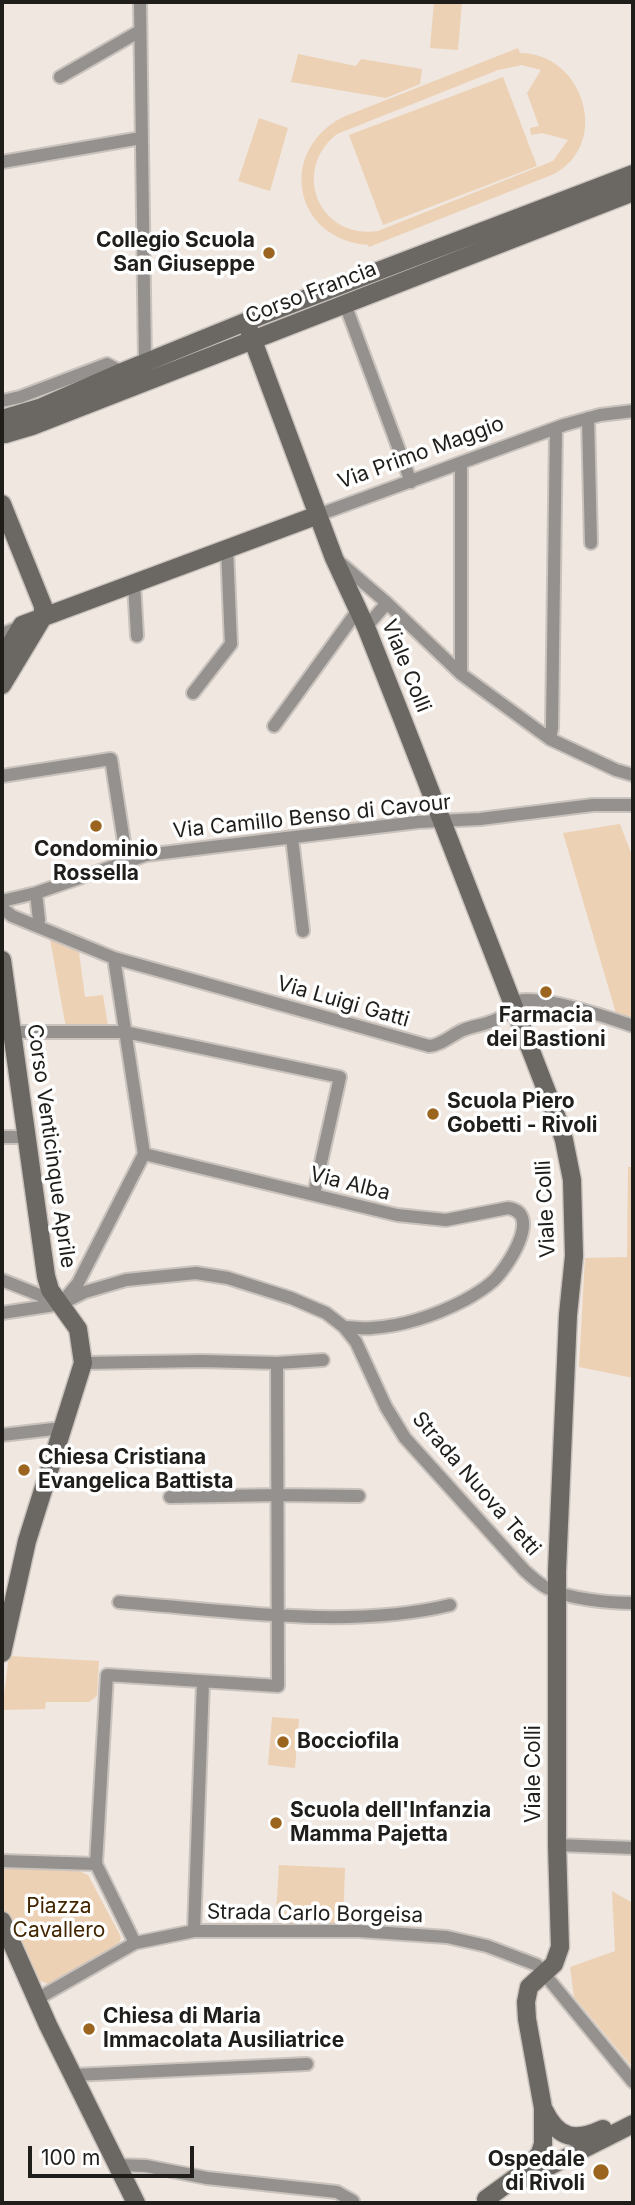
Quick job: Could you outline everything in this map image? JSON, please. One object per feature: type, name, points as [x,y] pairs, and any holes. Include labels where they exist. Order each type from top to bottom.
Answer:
[{"type":"street","points":[[140,2],[145,363]]},
{"type":"street","points":[[60,77],[140,31]]},
{"type":"street","points":[[2,162],[141,138]]},
{"type":"street","name":"Corso Francia","points":[[3,429],[42,407],[122,372],[633,174]]},
{"type":"street","name":"Corso Francia","points":[[3,429],[32,426],[633,192]]},
{"type":"street","points":[[345,304],[411,482]]},
{"type":"street","name":"Viale Colli","points":[[246,322],[334,558],[366,627],[564,1140],[572,1181],[574,1256],[568,1315],[557,1592],[557,1845],[560,1948],[554,1964],[530,1987],[526,2008],[543,2108],[543,2144],[536,2161],[482,2201]]},
{"type":"street","name":"Corso Francia","points":[[2,401],[20,397],[107,364],[122,372]]},
{"type":"street","name":"Via Primo Maggio","points":[[22,625],[556,428],[588,418],[633,411]]},
{"type":"street","points":[[588,418],[591,543]]},
{"type":"street","points":[[550,739],[556,428]]},
{"type":"street","points":[[461,464],[461,674]]},
{"type":"street","points":[[2,504],[43,606],[43,617],[2,685]]},
{"type":"street","points":[[193,693],[231,644],[227,548]]},
{"type":"street","points":[[334,558],[387,603],[461,674],[550,739],[616,771],[633,775]]},
{"type":"street","points":[[134,583],[137,636]]},
{"type":"street","points":[[366,627],[387,603]]},
{"type":"street","name":"Viale Colli","points":[[274,726],[358,610]]},
{"type":"street","points":[[2,634],[22,625]]},
{"type":"street","points":[[2,659],[22,625]]},
{"type":"street","points":[[2,776],[111,759],[127,861]]},
{"type":"street","name":"Via Camillo Benso di Cavour","points":[[2,901],[36,893],[146,855],[418,822],[442,822],[593,805],[633,805]]},
{"type":"street","points":[[292,838],[303,931]]},
{"type":"street","points":[[36,893],[40,927]]},
{"type":"street","name":"Via Luigi Gatti","points":[[2,908],[12,916],[114,958],[429,1046],[504,1016],[512,1004]]},
{"type":"street","points":[[2,1280],[61,1304],[78,1283],[144,1154],[114,958]]},
{"type":"street","name":"Corso Venticinque Aprile","points":[[2,960],[6,1032],[26,1137],[46,1276],[50,1290],[78,1329],[83,1363],[27,1541],[2,1653]]},
{"type":"street","points":[[512,1004],[534,1001],[596,1012],[633,1026]]},
{"type":"street","points":[[6,1032],[125,1032],[340,1077],[314,1194]]},
{"type":"street","points":[[2,1137],[26,1137]]},
{"type":"street","name":"Via Alba","points":[[144,1154],[397,1215],[446,1220],[508,1208],[514,1209],[524,1219],[525,1226],[520,1239],[503,1270],[493,1282],[466,1299],[409,1324],[368,1329],[344,1327]]},
{"type":"street","name":"Strada Nuova Tetti","points":[[2,1312],[61,1304],[85,1292],[125,1280],[196,1273],[228,1278],[291,1298],[326,1313],[344,1327],[356,1342],[386,1407],[405,1438],[526,1571],[547,1588],[557,1592],[611,1602],[633,1603]]},
{"type":"street","points":[[83,1363],[277,1363],[323,1360]]},
{"type":"street","points":[[135,1943],[96,1864],[107,1675],[278,1686],[277,1363]]},
{"type":"street","points":[[2,1435],[62,1428]]},
{"type":"street","points":[[170,1497],[359,1496]]},
{"type":"street","points":[[119,1602],[355,1617],[430,1610],[450,1605]]},
{"type":"street","points":[[194,1931],[203,1682]]},
{"type":"street","name":"Viale Colli","points":[[557,1845],[633,1848]]},
{"type":"street","points":[[2,1861],[96,1864]]},
{"type":"street","points":[[2,1921],[136,2203]]},
{"type":"street","name":"Strada Carlo Borgeisa","points":[[37,1998],[135,1943],[194,1931],[359,1931],[447,1937],[476,1943],[531,1961],[544,1972],[633,2082]]},
{"type":"street","points":[[74,2075],[307,2064]]},
{"type":"street","points":[[543,2108],[554,2127],[570,2136],[589,2136],[607,2128],[632,2125]]},
{"type":"street","points":[[482,2201],[632,2125]]},
{"type":"street","points":[[118,2165],[146,2166],[207,2178],[337,2192],[353,2202]]},
{"type":"green space","points":[[434,2],[462,2],[458,50],[430,48]]},
{"type":"green space","points":[[518,48],[520,53],[542,57],[560,68],[574,83],[582,102],[585,122],[582,142],[572,160],[554,174],[369,247],[343,239],[323,227],[310,211],[303,192],[302,171],[309,150],[322,132],[343,117]],"holes":[[[522,65],[541,70],[527,93],[539,126],[530,128],[531,135],[542,133],[568,140],[553,161],[378,231],[358,231],[341,225],[327,214],[318,200],[314,183],[315,166],[323,149],[337,134],[498,70]]]},
{"type":"green space","points":[[298,54],[356,66],[361,59],[422,69],[420,84],[386,98],[291,82]]},
{"type":"green space","points":[[503,77],[537,166],[383,225],[349,135]]},
{"type":"green space","points":[[259,118],[288,128],[270,191],[238,181]]},
{"type":"green space","points":[[620,824],[633,858],[633,1026],[618,1020],[563,833]]},
{"type":"green space","points":[[50,939],[79,952],[85,997],[103,995],[108,1026],[66,1028]]},
{"type":"green space","points":[[628,1167],[633,1167],[633,1378],[579,1367],[585,1258],[627,1257]]},
{"type":"green space","points":[[9,1656],[99,1661],[97,1696],[89,1702],[46,1702],[45,1709],[2,1710]]},
{"type":"green space","name":"Bocciofila","points":[[272,1717],[299,1719],[295,1768],[268,1765]]},
{"type":"green space","name":"Piazza Cavallero","points":[[2,1865],[67,1866],[88,1875],[121,1937],[119,1944],[48,1984],[36,1979],[2,1909]]},
{"type":"green space","points":[[279,1865],[345,1868],[343,1924],[287,1924],[276,1913]]},
{"type":"green space","points":[[612,1891],[633,1903],[633,2068],[574,1997],[570,1967],[615,1951]]},
{"type":"place","name":"Collegio Scuola San Giuseppe","points":[[269,253]]},
{"type":"place","name":"Condominio Rossella","points":[[96,826]]},
{"type":"place","name":"Farmacia dei Bastioni","points":[[546,992]]},
{"type":"place","name":"Scuola Piero Gobetti - Rivoli","points":[[433,1114]]},
{"type":"place","name":"Chiesa Cristiana Evangelica Battista","points":[[24,1470]]},
{"type":"place","name":"Bocciofila","points":[[283,1742]]},
{"type":"place","name":"Scuola dell'Infanzia Mamma Pajetta","points":[[276,1823]]},
{"type":"place","name":"Chiesa di Maria Immacolata Ausiliatrice","points":[[89,2029]]},
{"type":"place","name":"Ospedale di Rivoli","points":[[601,2172]]}]
